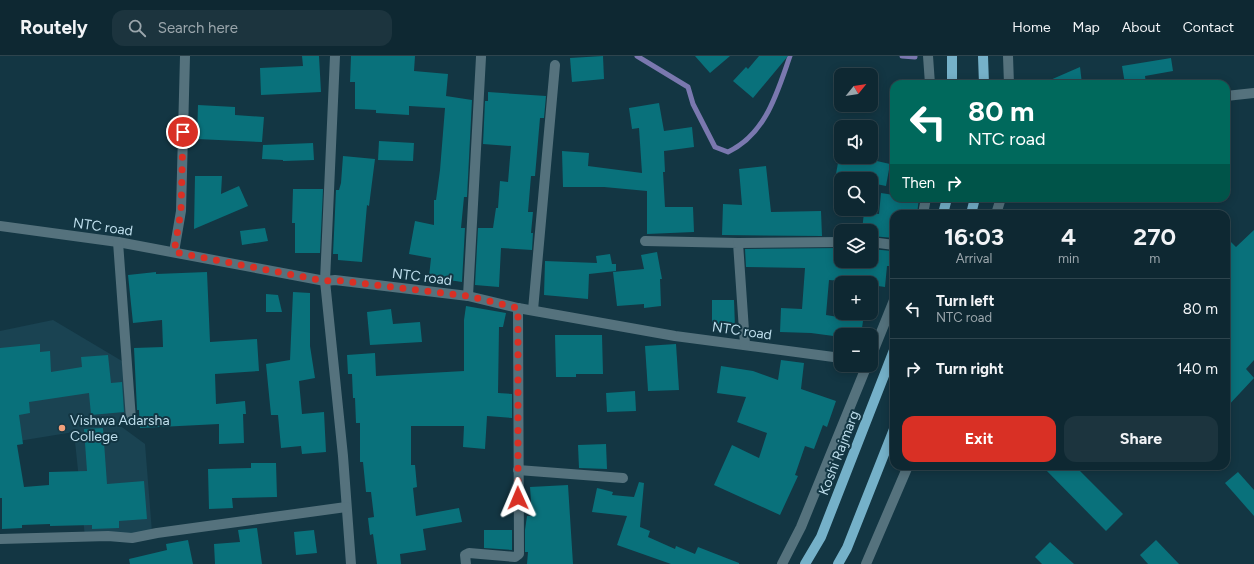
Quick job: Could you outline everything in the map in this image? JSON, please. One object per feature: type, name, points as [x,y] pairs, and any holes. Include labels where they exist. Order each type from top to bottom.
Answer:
[{"type":"main road","points":[[952,56],[952,80]]},
{"type":"main road","points":[[983,56],[984,80]]},
{"type":"main road","name":"Koshi Rajmarg","points":[[805,564],[821,537],[890,360]]},
{"type":"main road","points":[[838,564],[847,548],[890,439]]},
{"type":"street","points":[[174,252],[181,211],[185,56]]},
{"type":"street","points":[[335,56],[325,281],[343,456],[351,564]]},
{"type":"street","points":[[928,56],[930,80]]},
{"type":"street","points":[[1008,56],[1008,80]]},
{"type":"street","points":[[468,296],[481,58]]},
{"type":"street","points":[[534,310],[556,65]]},
{"type":"street","points":[[1230,96],[1254,93]]},
{"type":"street","name":"NTC road","points":[[0,226],[118,242],[325,281],[335,280],[468,296],[518,308],[675,336],[834,357]]},
{"type":"street","points":[[645,241],[738,243],[834,242]]},
{"type":"street","points":[[118,242],[131,419]]},
{"type":"street","points":[[738,243],[745,346]]},
{"type":"street","points":[[878,243],[890,244]]},
{"type":"street","points":[[466,564],[465,555],[469,553],[516,557],[519,554],[518,308]]},
{"type":"street","points":[[878,340],[890,310]]},
{"type":"street","points":[[782,564],[801,527],[865,372]]},
{"type":"street","points":[[518,470],[623,478]]},
{"type":"street","points":[[866,564],[906,470]]},
{"type":"street","points":[[0,539],[108,536],[132,538],[157,533],[346,507]]},
{"type":"shaded area","name":"Vishwa Adarsha College","points":[[53,320],[127,364],[130,418],[119,425],[145,444],[152,532],[85,537],[74,432],[0,444],[0,331]]},
{"type":"building","points":[[302,56],[319,56],[321,92],[261,95],[260,68],[303,66]]},
{"type":"building","points":[[351,56],[415,56],[414,71],[448,74],[446,96],[472,100],[467,197],[464,197],[461,228],[465,228],[462,282],[429,277],[431,258],[409,254],[415,221],[434,225],[434,200],[436,200],[440,170],[445,108],[409,106],[409,115],[376,113],[376,110],[355,109],[355,82],[350,82]]},
{"type":"building","points":[[603,56],[604,79],[572,82],[570,58]]},
{"type":"building","points":[[695,56],[730,56],[710,73]]},
{"type":"building","points":[[759,56],[788,56],[753,98],[733,81],[746,67],[748,69]]},
{"type":"building","points":[[1171,58],[1173,71],[1145,76],[1146,80],[1124,80],[1122,66]]},
{"type":"building","points":[[1080,67],[1082,80],[1050,80]]},
{"type":"building","points":[[488,92],[546,96],[544,118],[540,118],[535,176],[531,176],[528,212],[533,212],[531,233],[533,233],[532,250],[501,248],[499,287],[475,285],[478,228],[493,228],[496,208],[498,208],[500,181],[508,182],[511,146],[483,144],[485,101],[488,101]]},
{"type":"building","points":[[659,103],[664,131],[692,127],[694,147],[664,151],[665,172],[663,172],[665,207],[693,207],[694,232],[647,234],[647,191],[604,187],[563,187],[562,151],[589,153],[588,166],[642,173],[639,128],[632,129],[629,108]]},
{"type":"building","points":[[198,105],[235,107],[235,115],[264,117],[262,142],[197,139]]},
{"type":"building","points":[[379,141],[414,143],[413,161],[378,160]]},
{"type":"building","points":[[313,143],[314,160],[283,161],[262,159],[263,145]]},
{"type":"building","points":[[343,156],[375,159],[369,206],[367,205],[362,262],[338,260],[338,254],[333,254],[336,190],[339,190],[341,183]]},
{"type":"building","points":[[878,161],[890,164],[886,186],[878,184],[878,172],[836,172],[838,164],[878,164]]},
{"type":"building","points":[[766,166],[771,212],[821,211],[822,236],[722,235],[723,204],[742,205],[739,169]]},
{"type":"building","points":[[195,176],[222,176],[221,194],[239,186],[248,206],[194,229]]},
{"type":"building","points":[[293,189],[323,189],[320,253],[295,253],[295,223],[292,223]]},
{"type":"building","points":[[881,193],[890,194],[890,202],[918,202],[918,210],[890,210],[890,238],[878,237],[878,224],[863,224],[864,216],[878,216]]},
{"type":"building","points":[[265,228],[268,241],[242,245],[240,231]]},
{"type":"building","points":[[1254,230],[1254,360],[1246,369],[1254,378],[1230,404],[1230,241],[1236,247]]},
{"type":"building","points":[[834,248],[834,268],[878,268],[878,250],[890,251],[890,261],[889,266],[887,266],[885,287],[878,286],[878,276],[834,276],[834,280],[829,280],[826,315],[834,316],[834,320],[863,321],[862,328],[834,328],[834,336],[811,333],[780,332],[781,308],[802,309],[805,268],[746,267],[745,249]]},
{"type":"building","points":[[657,252],[662,279],[660,279],[661,306],[644,308],[644,304],[617,306],[613,272],[644,269],[641,255]]},
{"type":"building","points":[[610,254],[612,264],[616,264],[616,271],[589,274],[588,299],[544,295],[545,261],[597,263],[596,256]]},
{"type":"building","points":[[156,272],[156,274],[207,272],[210,342],[257,339],[259,371],[215,374],[216,404],[245,401],[246,414],[243,414],[244,443],[219,444],[219,424],[140,428],[139,410],[137,410],[134,348],[163,347],[162,320],[133,323],[128,275]]},
{"type":"building","points":[[293,292],[310,293],[310,346],[315,378],[299,381],[302,414],[324,412],[326,452],[302,454],[301,446],[281,448],[278,415],[271,415],[266,364],[290,360]]},
{"type":"building","points":[[266,294],[278,295],[282,312],[266,312]]},
{"type":"building","points":[[712,300],[734,300],[735,327],[712,328]]},
{"type":"building","points":[[466,306],[506,313],[503,327],[499,327],[498,393],[512,394],[512,418],[487,416],[485,449],[463,447],[464,426],[411,426],[411,465],[415,465],[417,487],[413,488],[416,516],[459,508],[462,522],[423,529],[426,550],[400,554],[401,564],[377,564],[373,534],[370,535],[368,518],[374,517],[371,492],[366,492],[363,462],[360,462],[360,423],[356,423],[352,374],[348,374],[347,355],[375,353],[376,376],[464,371],[464,320]]},
{"type":"building","points":[[391,309],[393,324],[420,322],[422,342],[370,345],[367,312]]},
{"type":"building","points":[[555,335],[602,335],[603,374],[576,374],[576,377],[556,377]]},
{"type":"building","points":[[40,344],[40,352],[50,351],[51,372],[82,367],[81,357],[108,355],[111,383],[122,382],[124,412],[91,415],[89,393],[29,402],[30,413],[19,415],[23,444],[17,445],[24,487],[49,485],[49,472],[87,471],[84,429],[103,428],[107,484],[144,481],[147,519],[119,521],[119,528],[92,529],[92,525],[50,526],[50,524],[22,525],[22,528],[2,529],[2,498],[0,498],[0,348]]},
{"type":"building","points":[[676,344],[679,390],[648,391],[645,346]]},
{"type":"building","points":[[781,360],[804,363],[801,389],[836,401],[827,427],[823,425],[814,449],[805,446],[795,475],[798,476],[780,515],[714,485],[732,445],[759,458],[767,433],[737,422],[746,397],[717,393],[721,366],[753,371],[778,380]]},
{"type":"building","points":[[635,391],[636,411],[607,412],[606,393]]},
{"type":"building","points":[[606,444],[607,469],[579,468],[578,445]]},
{"type":"building","points":[[251,463],[276,463],[277,497],[232,498],[233,508],[209,509],[208,469],[251,468]]},
{"type":"building","points":[[1046,470],[1079,470],[1123,514],[1106,531]]},
{"type":"building","points":[[1238,472],[1254,490],[1254,516],[1225,483]]},
{"type":"building","points":[[639,482],[644,483],[640,527],[650,531],[648,537],[675,549],[676,546],[695,554],[698,547],[739,564],[671,564],[617,545],[627,516],[592,512],[597,488],[613,492],[612,495],[634,497]]},
{"type":"building","points":[[568,485],[573,564],[527,564],[528,552],[525,552],[525,530],[527,516],[532,516],[530,487]]},
{"type":"building","points":[[257,528],[262,564],[215,564],[214,544],[240,542],[238,530]]},
{"type":"building","points":[[314,530],[317,553],[296,555],[294,532]]},
{"type":"building","points":[[484,530],[512,530],[512,550],[484,548]]},
{"type":"building","points":[[188,540],[193,564],[130,564],[129,559],[167,550],[166,544]]},
{"type":"building","points":[[1156,540],[1179,564],[1148,564],[1140,555]]},
{"type":"building","points":[[1050,542],[1074,564],[1042,564],[1035,557]]},
{"type":"waterway","points":[[637,56],[688,87],[693,104],[715,147],[728,152],[752,135],[761,123],[775,98],[790,56]]},
{"type":"waterway","points":[[902,56],[915,57]]},
{"type":"place","name":"Vishwa Adarsha College","points":[[62,428]]},
{"type":"route","points":[[183,132],[181,211],[174,252],[325,281],[335,280],[468,296],[518,308],[518,498]]}]
